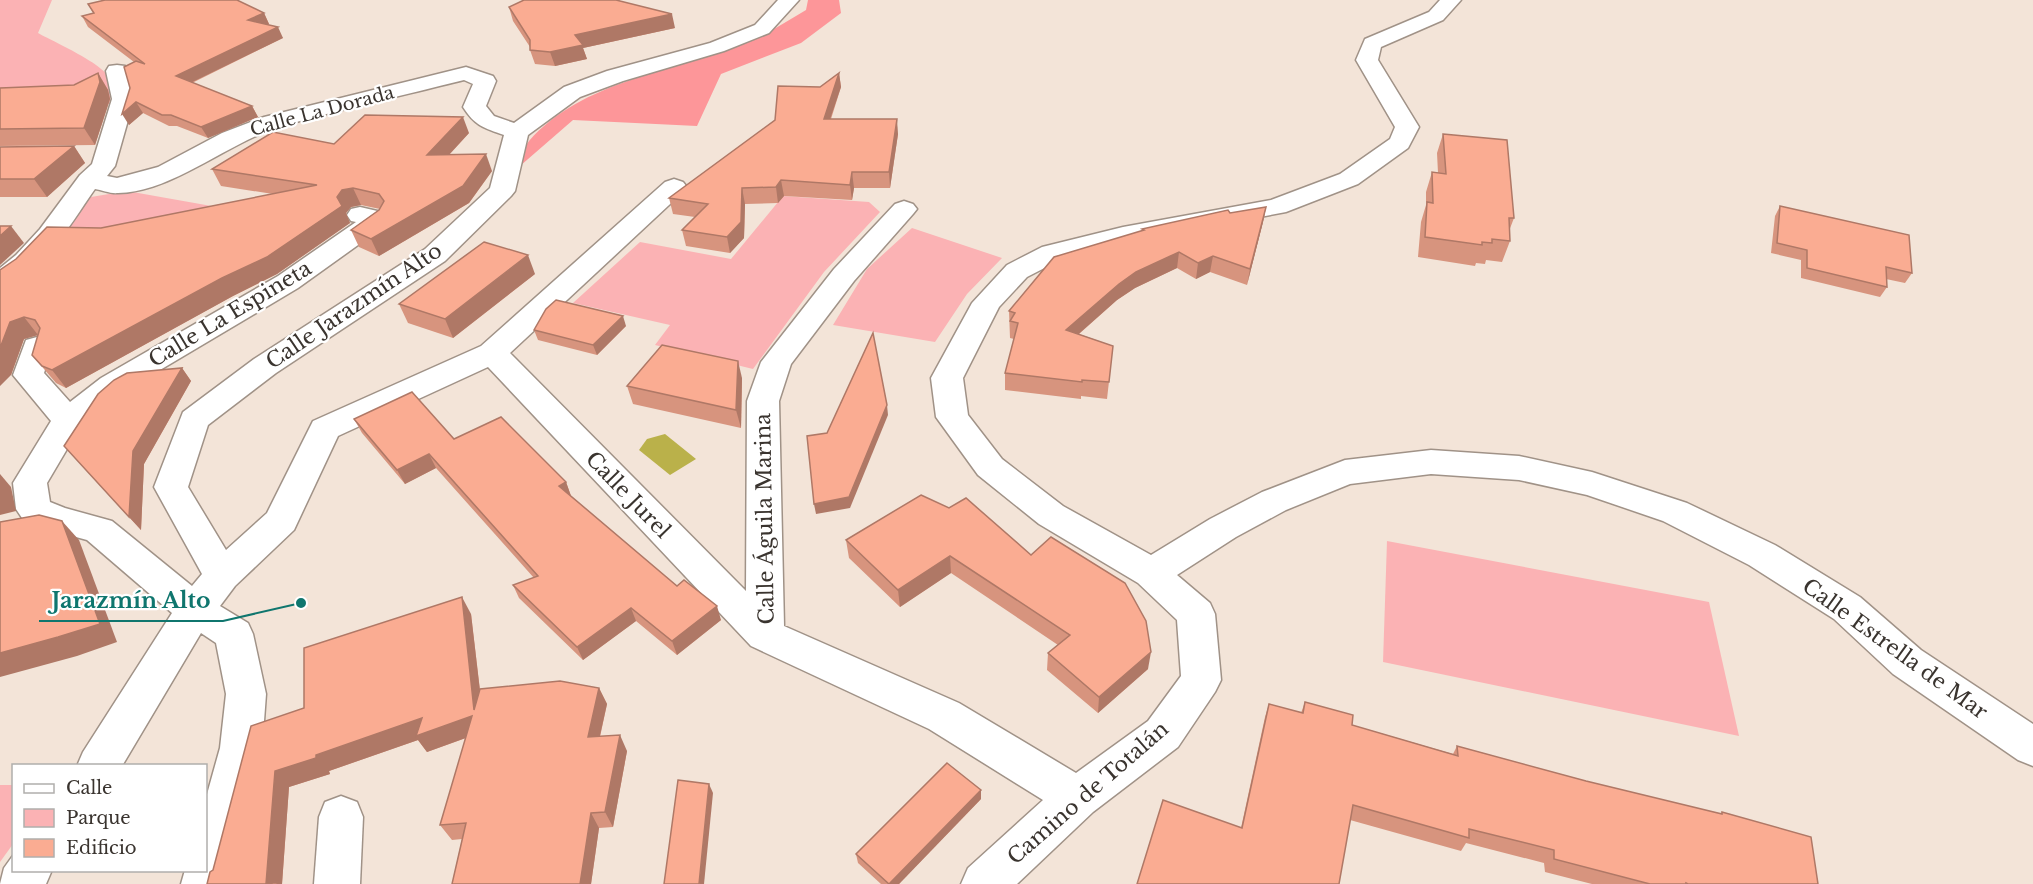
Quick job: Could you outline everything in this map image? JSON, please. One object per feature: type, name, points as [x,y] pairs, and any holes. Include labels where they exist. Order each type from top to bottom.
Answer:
[{"type":"street","points":[[517,132],[572,92],[615,76],[717,47],[762,29],[789,0]]},
{"type":"street","name":"Camino de Totalán","points":[[984,884],[1077,798],[1163,734],[1202,680],[1196,614],[1150,573],[1051,516],[990,467],[952,417],[946,378],[986,303],[1017,271],[1052,253],[1123,235],[1277,207],[1349,179],[1383,156],[1400,143],[1407,127],[1367,60],[1372,43],[1436,16],[1451,0]]},
{"type":"street","points":[[0,282],[26,261],[49,235],[89,180],[103,166],[95,154],[123,99],[117,71]]},
{"type":"street","name":"Calle La Dorada","points":[[89,180],[117,186],[145,180],[167,172],[230,138],[272,122],[466,73],[484,81],[474,107],[486,121],[517,132]]},
{"type":"street","name":"Calle Jarazmín Alto","points":[[222,576],[171,487],[194,420],[264,366],[435,255],[502,191],[517,132]]},
{"type":"street","points":[[99,764],[195,610],[222,576],[281,521],[326,429],[492,353],[674,187]]},
{"type":"street","name":"Calle Águila Marina","points":[[904,209],[844,275],[776,362],[763,401],[765,635],[944,716],[1077,798]]},
{"type":"street","name":"Calle La Espineta","points":[[68,420],[112,385],[288,282],[377,219],[360,215]]},
{"type":"street","points":[[37,346],[28,375],[68,420],[30,483],[34,509],[56,519],[99,530],[195,610],[234,634],[246,694],[241,748],[204,884]]},
{"type":"street","name":"Calle Jurel","points":[[492,353],[765,635]]},
{"type":"street","name":"Calle Estrella de Mar","points":[[1150,573],[1223,528],[1274,501],[1345,472],[1431,462],[1519,468],[1592,484],[1674,512],[1762,555],[1847,608],[1907,662],[2033,747]]},
{"type":"street","points":[[11,528],[56,519]]},
{"type":"street","points":[[337,884],[341,817]]},
{"type":"green space","points":[[0,0],[52,0],[38,33],[90,61],[107,74],[111,83],[110,104],[0,106]]},
{"type":"green space","points":[[127,191],[217,207],[58,238],[91,197]]},
{"type":"green space","points":[[783,196],[869,202],[880,212],[824,272],[753,369],[655,345],[670,325],[573,303],[640,242],[731,259]]},
{"type":"green space","points":[[912,228],[1002,258],[967,294],[935,342],[833,325],[867,269]]},
{"type":"green space","points":[[1387,541],[1709,602],[1739,736],[1383,662]]},
{"type":"green space","points":[[0,785],[12,785],[12,845],[0,862]]},
{"type":"shaded area","points":[[808,0],[839,0],[841,13],[801,43],[721,74],[697,126],[573,120],[520,166],[529,141],[550,121],[575,104],[629,81],[750,42],[806,10]]},
{"type":"shaded area","points":[[665,434],[696,459],[670,475],[639,450],[647,439]]},
{"type":"building","points":[[105,0],[237,0],[264,13],[248,20],[278,27],[176,76],[252,106],[201,127],[171,115],[162,115],[136,102],[122,114],[130,88],[124,67],[136,61],[145,64],[82,16],[94,13],[88,4]]},
{"type":"building","points":[[524,0],[616,0],[672,14],[575,35],[583,45],[550,52],[530,50],[530,40],[509,7]]},
{"type":"building","points":[[98,73],[100,82],[84,128],[0,129],[0,88],[74,85]]},
{"type":"building","points":[[839,73],[824,119],[897,119],[889,172],[852,172],[850,185],[781,180],[776,187],[742,188],[741,222],[727,237],[682,230],[708,204],[669,198],[775,120],[778,86],[820,87]]},
{"type":"building","points":[[365,115],[463,117],[427,155],[486,154],[463,186],[371,239],[351,230],[379,210],[384,201],[379,194],[353,188],[342,190],[337,197],[342,206],[267,257],[222,278],[52,370],[42,366],[32,355],[40,328],[35,320],[24,317],[10,322],[0,348],[0,270],[16,259],[47,227],[101,228],[317,185],[212,169],[273,132],[334,144]]},
{"type":"building","points":[[1443,134],[1507,140],[1514,218],[1509,218],[1510,241],[1492,239],[1492,243],[1482,242],[1482,245],[1425,237],[1427,202],[1433,203],[1432,172],[1446,174]]},
{"type":"building","points":[[74,146],[34,179],[0,179],[0,147]]},
{"type":"building","points":[[1780,206],[1909,235],[1912,273],[1886,267],[1887,287],[1807,268],[1807,250],[1777,243]]},
{"type":"building","points":[[1266,207],[1250,269],[1213,256],[1198,263],[1179,252],[1136,272],[1066,330],[1113,346],[1109,382],[1082,380],[1082,382],[1005,373],[1018,323],[1010,321],[1015,313],[1009,311],[1054,257],[1144,230],[1142,229],[1228,210],[1230,213]]},
{"type":"building","points":[[0,226],[11,226],[0,236]]},
{"type":"building","points":[[484,242],[528,255],[445,319],[399,304]]},
{"type":"building","points":[[556,300],[623,316],[593,345],[534,330],[546,309]]},
{"type":"building","points":[[873,333],[887,405],[849,497],[814,504],[807,436],[827,433]]},
{"type":"building","points":[[662,345],[738,361],[736,410],[627,386]]},
{"type":"building","points":[[182,368],[133,451],[129,517],[64,446],[98,394],[114,380],[127,373]]},
{"type":"building","points":[[412,392],[454,439],[501,417],[566,482],[559,486],[677,586],[684,580],[717,606],[672,641],[631,608],[577,647],[513,585],[538,576],[429,454],[397,470],[354,419]]},
{"type":"building","points":[[921,495],[949,508],[966,498],[1031,555],[1051,537],[1125,583],[1146,621],[1151,652],[1099,697],[1048,653],[1070,635],[950,556],[898,590],[846,540]]},
{"type":"building","points":[[39,515],[62,521],[100,624],[0,653],[0,522]]},
{"type":"building","points":[[462,597],[474,710],[480,689],[560,681],[599,688],[588,737],[620,735],[605,812],[591,813],[580,884],[452,884],[466,823],[440,825],[472,716],[416,736],[422,718],[275,771],[266,884],[207,884],[210,872],[213,870],[251,726],[304,708],[304,648]]},
{"type":"building","points":[[1305,702],[1353,715],[1352,725],[1458,756],[1457,746],[1586,781],[1722,814],[1722,812],[1811,837],[1818,884],[1650,884],[1554,859],[1554,850],[1469,829],[1469,838],[1353,805],[1339,884],[1137,884],[1163,800],[1242,828],[1269,704],[1303,713]]},
{"type":"building","points":[[947,763],[981,790],[889,884],[856,854]]},
{"type":"building","points":[[678,780],[709,784],[699,884],[664,884]]},
{"type":"place","name":"Jarazmín Alto","points":[[301,603]]}]
